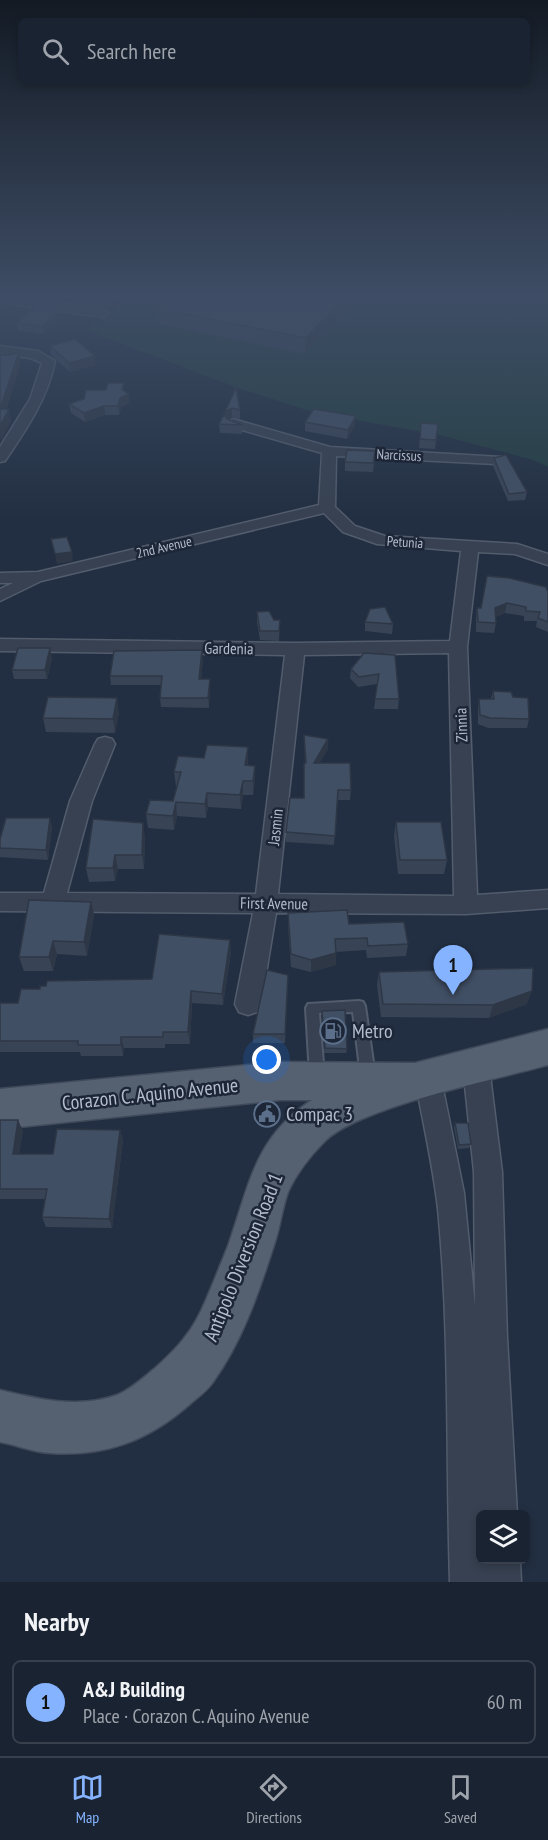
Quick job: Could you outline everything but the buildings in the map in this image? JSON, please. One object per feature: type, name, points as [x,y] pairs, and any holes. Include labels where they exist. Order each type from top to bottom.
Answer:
[{"type":"main road","name":"Corazon C. Aquino Avenue","points":[[0,1109],[303,1096],[368,1082],[421,1081],[548,1047]]},
{"type":"main road","name":"Antipolo Diversion Road 1","points":[[0,1416],[47,1427],[90,1427],[128,1418],[158,1398],[194,1368],[217,1332],[251,1245],[268,1185],[286,1154],[303,1096],[353,1102],[421,1081]]},
{"type":"street","points":[[0,458],[27,416],[47,373]]},
{"type":"street","name":"Narcissus","points":[[233,423],[329,451],[496,460]]},
{"type":"street","points":[[327,508],[329,451]]},
{"type":"street","name":"Petunia","points":[[327,508],[349,529],[383,541],[517,549],[548,560]]},
{"type":"street","name":"2nd Avenue","points":[[0,578],[38,577],[327,508]]},
{"type":"street","name":"Zinnia","points":[[466,905],[458,647],[470,546]]},
{"type":"street","points":[[0,596],[38,577]]},
{"type":"street","name":"Gardenia","points":[[0,645],[295,649],[458,647]]},
{"type":"street","name":"Jasmin","points":[[248,1004],[266,903],[295,649]]},
{"type":"street","points":[[54,900],[81,801],[105,744]]},
{"type":"street","name":"First Avenue","points":[[0,902],[54,900],[466,905],[548,899]]},
{"type":"street","points":[[476,1067],[488,1172],[491,1336],[500,1510]]},
{"type":"street","points":[[421,1081],[446,1169],[455,1249],[468,1582]]},
{"type":"street","points":[[502,1564],[503,1582]]},
{"type":"lane","points":[[303,1096],[312,1008],[359,1006],[368,1082]]},
{"type":"green space","points":[[198,373],[548,373],[548,467],[533,460],[440,435],[316,413]]},
{"type":"place","name":"A&J Building","points":[[453,995]]},
{"type":"place","name":"Metro","points":[[333,1031]]},
{"type":"place","name":"Compac 3","points":[[267,1114]]}]
